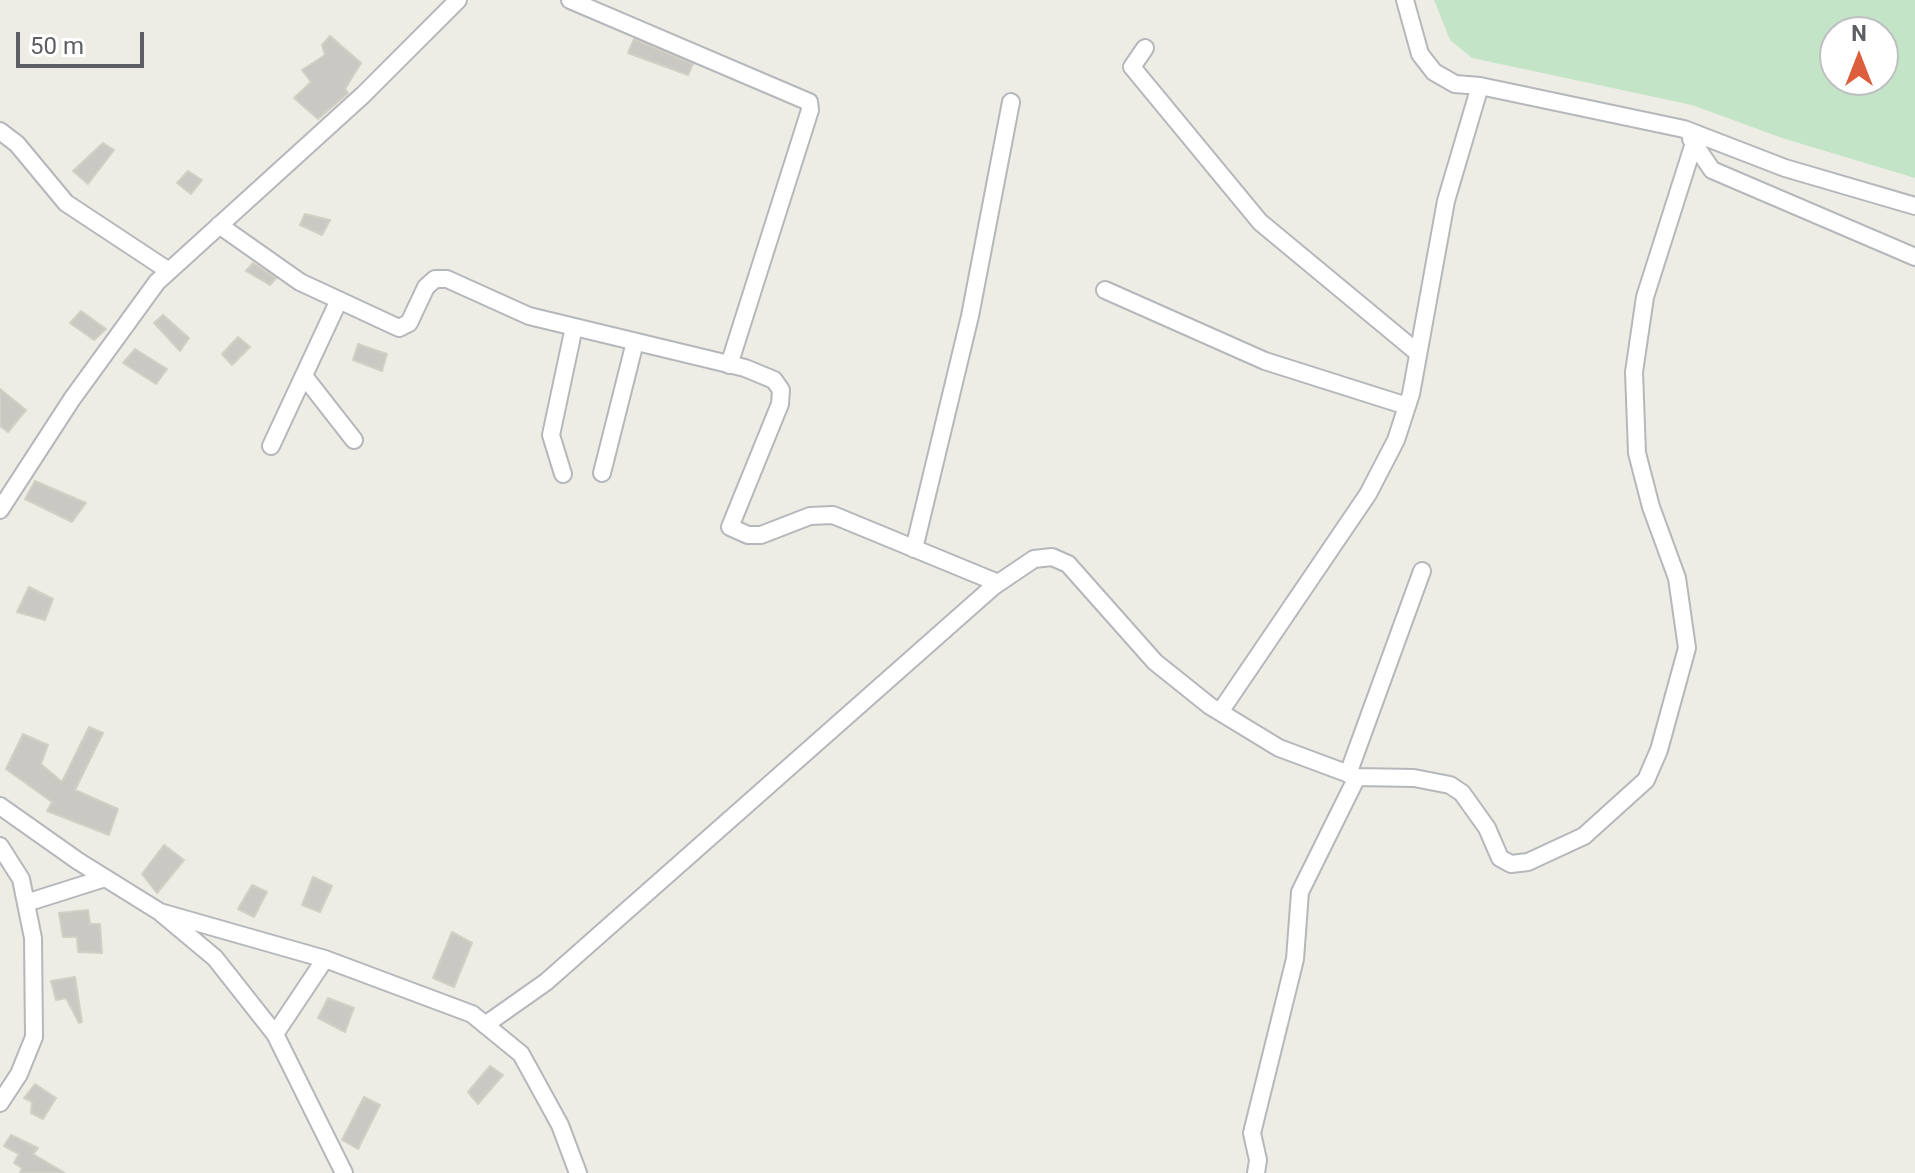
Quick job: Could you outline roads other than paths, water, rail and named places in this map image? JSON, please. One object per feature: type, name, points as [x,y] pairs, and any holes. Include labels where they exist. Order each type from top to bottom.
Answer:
[{"type":"street","points":[[0,510],[72,399],[169,271],[363,95],[458,0]]},
{"type":"street","points":[[570,0],[809,102],[810,110],[729,365]]},
{"type":"street","points":[[1405,0],[1420,54],[1434,72],[1455,84],[1480,86],[1689,136],[1915,206]]},
{"type":"street","points":[[1145,48],[1132,67],[1260,222],[1418,353]]},
{"type":"street","points":[[1220,712],[1368,494],[1396,440],[1407,406],[1446,201],[1480,86]]},
{"type":"street","points":[[914,549],[970,316],[1011,102]]},
{"type":"street","points":[[0,131],[17,144],[66,203],[169,271]]},
{"type":"street","points":[[1689,136],[1712,170],[1915,257]]},
{"type":"street","points":[[485,1025],[546,982],[998,583],[1034,559],[1052,557],[1068,564],[1155,662],[1220,712],[1279,748],[1353,776],[1414,778],[1450,785],[1462,793],[1487,828],[1500,858],[1511,864],[1528,862],[1584,836],[1646,780],[1659,750],[1687,648],[1677,578],[1651,507],[1637,453],[1634,372],[1645,297],[1689,136]]},
{"type":"street","points":[[219,225],[300,282],[399,328],[409,323],[426,287],[435,279],[447,279],[529,316],[729,365],[774,380],[781,390],[780,404],[730,527],[748,535],[761,535],[821,513],[833,515],[998,583]]},
{"type":"street","points":[[1105,290],[1265,361],[1407,406]]},
{"type":"street","points":[[271,446],[339,300]]},
{"type":"street","points":[[563,474],[551,435],[574,327]]},
{"type":"street","points":[[602,473],[635,342]]},
{"type":"street","points":[[304,376],[354,440]]},
{"type":"street","points":[[1256,1173],[1258,1160],[1252,1133],[1295,959],[1300,892],[1353,776],[1422,571]]},
{"type":"street","points":[[0,806],[160,912],[215,958],[275,1034],[344,1173]]},
{"type":"street","points":[[0,846],[21,879],[33,938],[34,1037],[19,1074],[0,1103]]},
{"type":"street","points":[[26,903],[105,878]]},
{"type":"street","points":[[160,912],[325,959],[472,1014],[521,1054],[560,1125],[578,1173]]},
{"type":"street","points":[[275,1034],[325,959]]}]
